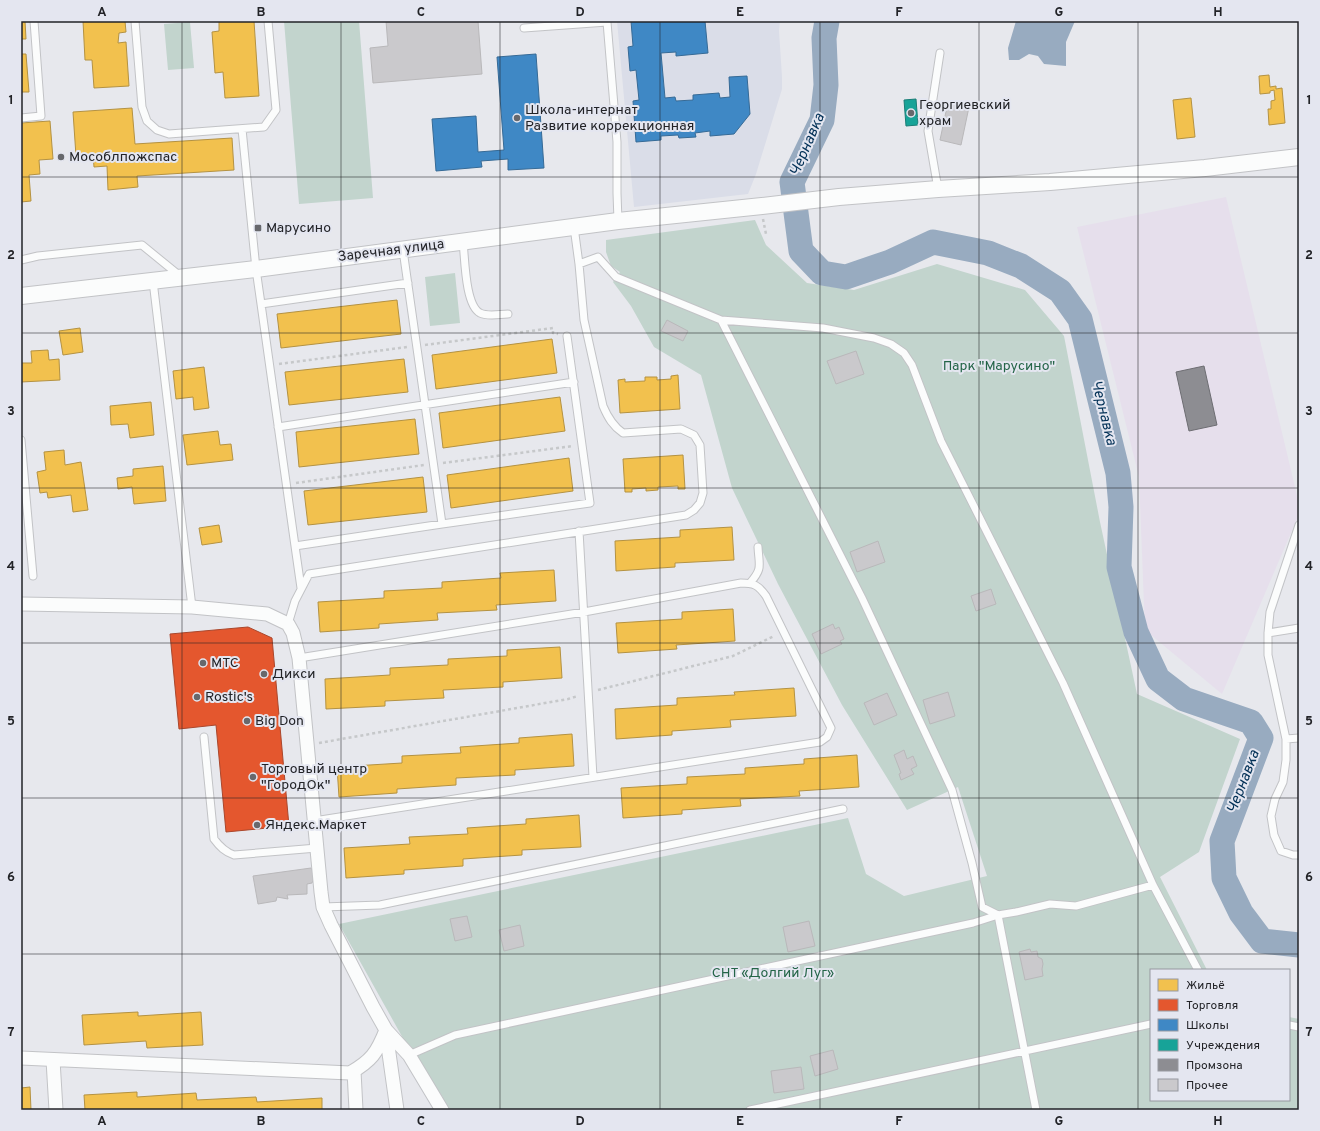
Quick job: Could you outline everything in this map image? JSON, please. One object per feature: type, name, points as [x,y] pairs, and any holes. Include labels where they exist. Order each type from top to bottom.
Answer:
[{"type":"street","name":"Заречная улица","points":[[21,296],[256,269],[574,227],[839,197],[1050,182],[1205,168],[1299,157]]},
{"type":"street","points":[[21,604],[192,607],[267,614],[288,624],[293,633],[299,658],[323,907],[334,932],[386,1030],[409,1055],[442,1110]]},
{"type":"street","points":[[21,1058],[350,1073],[364,1065],[379,1047],[386,1030]]},
{"type":"street","points":[[386,1030],[397,1110]]},
{"type":"street","points":[[53,1060],[56,1110]]},
{"type":"street","points":[[354,1071],[356,1110]]},
{"type":"lane","points":[[21,118],[41,116],[34,21]]},
{"type":"lane","points":[[135,21],[142,107],[146,121],[157,130],[169,134],[264,127],[276,110],[268,21]]},
{"type":"lane","points":[[524,28],[606,22],[617,142],[618,222]]},
{"type":"lane","points":[[938,189],[928,131],[940,53]]},
{"type":"lane","points":[[242,129],[256,269],[301,588]]},
{"type":"lane","points":[[288,624],[293,606],[309,574],[686,514],[694,510],[700,503],[703,493],[700,445],[694,436],[681,429],[623,433],[616,428],[609,419],[603,406],[584,320],[574,227]]},
{"type":"lane","points":[[464,242],[468,288],[471,302],[476,310],[481,314],[508,314]]},
{"type":"lane","points":[[21,260],[38,256],[142,245],[181,278]]},
{"type":"lane","points":[[403,250],[442,524]]},
{"type":"lane","points":[[579,264],[598,257],[616,277],[721,320],[823,328],[874,338],[891,344],[904,353],[912,365],[941,441],[1063,683],[1153,885],[1197,969]]},
{"type":"lane","points":[[153,281],[192,607]]},
{"type":"lane","points":[[261,304],[408,283]]},
{"type":"lane","points":[[721,320],[862,598],[952,790],[972,863],[982,907],[998,915]]},
{"type":"lane","points":[[295,546],[590,503],[567,336]]},
{"type":"lane","points":[[278,427],[574,382]]},
{"type":"lane","points":[[21,440],[33,576]]},
{"type":"lane","points":[[1299,525],[1270,612],[1268,634],[1268,655],[1286,739],[1286,760],[1283,782],[1275,799],[1271,816],[1274,835],[1281,851],[1293,855],[1299,855]]},
{"type":"lane","points":[[579,531],[593,777]]},
{"type":"lane","points":[[750,583],[760,569],[758,547]]},
{"type":"lane","points":[[299,658],[584,612],[741,583],[750,583],[760,588],[766,596],[831,728],[827,738],[820,742],[314,821]]},
{"type":"lane","points":[[1268,634],[1299,628]]},
{"type":"lane","points":[[204,737],[214,839],[220,847],[234,855],[317,848]]},
{"type":"lane","points":[[1286,739],[1299,738]]},
{"type":"lane","points":[[323,907],[380,905],[843,809]]},
{"type":"lane","points":[[409,1055],[455,1035],[698,981],[966,925],[998,915],[1050,904],[1076,906],[1153,885]]},
{"type":"lane","points":[[998,915],[1036,1110]]},
{"type":"lane","points":[[750,1110],[1150,1024]]},
{"type":"path","points":[[307,745],[568,699],[588,692],[734,656],[784,631]]},
{"type":"shaded area","points":[[617,21],[780,21],[779,31],[782,89],[756,174],[748,194],[634,207]]},
{"type":"shaded area","points":[[1226,197],[1299,504],[1299,514],[1222,694],[1145,630],[1139,477],[1077,227]]},
{"type":"green space","points":[[284,21],[359,21],[373,198],[299,204]]},
{"type":"green space","points":[[190,22],[194,68],[168,70],[164,24]]},
{"type":"green space","name":"СНТ «Долгий Луг»","points":[[755,220],[766,245],[807,283],[854,290],[937,264],[1025,290],[1064,336],[1100,522],[1137,694],[1240,739],[1199,852],[1160,877],[1206,969],[1150,969],[1150,1101],[1290,1101],[1290,1017],[1299,1019],[1299,1110],[448,1110],[442,1096],[404,1040],[339,924],[848,818],[866,874],[904,896],[987,876],[958,787],[907,810],[842,705],[778,584],[732,488],[701,375],[654,347],[631,306],[613,282],[620,272],[611,266],[606,252],[606,240]]},
{"type":"green space","points":[[455,273],[460,323],[430,326],[425,277]]},
{"type":"water","points":[[1016,21],[1075,21],[1066,42],[1066,66],[1044,64],[1038,56],[1029,54],[1019,60],[1009,60],[1008,48]]},
{"type":"building: Жильё","points":[[21,21],[25,21],[26,39],[21,39]]},
{"type":"building: Жильё","points":[[83,21],[125,21],[126,32],[119,33],[118,43],[126,42],[129,86],[94,88],[92,60],[85,60]]},
{"type":"building: Жильё","points":[[219,21],[254,21],[259,96],[225,98],[223,72],[215,73],[212,32],[219,31]]},
{"type":"building: Жильё","points":[[21,54],[26,54],[29,92],[21,92]]},
{"type":"building: Жильё","points":[[1269,75],[1270,87],[1276,86],[1276,89],[1282,88],[1285,123],[1269,125],[1268,109],[1271,109],[1271,101],[1275,100],[1274,90],[1270,91],[1270,93],[1260,94],[1259,76]]},
{"type":"building: Жильё","points":[[1191,98],[1195,137],[1177,139],[1173,100]]},
{"type":"building: Жильё","points":[[132,108],[135,144],[232,138],[234,170],[137,176],[138,187],[108,190],[107,166],[94,167],[93,154],[76,156],[73,112]]},
{"type":"building: Жильё","points":[[50,121],[53,159],[39,160],[40,174],[29,175],[31,201],[21,202],[21,123]]},
{"type":"building: Жильё","points":[[397,300],[401,334],[281,348],[277,314]]},
{"type":"building: Жильё","points":[[80,328],[83,352],[63,355],[59,331]]},
{"type":"building: Жильё","points":[[552,339],[557,373],[436,389],[432,355]]},
{"type":"building: Жильё","points":[[48,350],[49,360],[59,359],[60,380],[21,382],[21,363],[32,363],[31,351]]},
{"type":"building: Жильё","points":[[404,359],[408,392],[289,405],[285,372]]},
{"type":"building: Жильё","points":[[204,367],[209,408],[194,410],[193,397],[176,399],[173,371]]},
{"type":"building: Жильё","points":[[678,375],[680,409],[620,413],[618,380],[625,379],[625,382],[645,381],[645,377],[657,377],[657,380],[671,379],[671,376]]},
{"type":"building: Жильё","points":[[560,397],[565,431],[443,448],[439,413]]},
{"type":"building: Жильё","points":[[151,402],[154,435],[130,438],[128,424],[111,425],[110,406]]},
{"type":"building: Жильё","points":[[415,419],[419,454],[299,467],[296,432]]},
{"type":"building: Жильё","points":[[218,431],[220,445],[231,444],[233,460],[187,465],[183,435]]},
{"type":"building: Жильё","points":[[64,450],[65,465],[81,462],[88,510],[73,512],[71,495],[48,498],[47,492],[40,493],[37,472],[46,470],[44,452]]},
{"type":"building: Жильё","points":[[683,455],[685,489],[678,489],[678,486],[658,487],[658,490],[646,491],[646,488],[632,489],[632,492],[625,492],[623,459]]},
{"type":"building: Жильё","points":[[569,458],[573,491],[451,508],[447,475]]},
{"type":"building: Жильё","points":[[163,466],[166,501],[134,504],[132,487],[118,489],[117,478],[133,476],[133,469]]},
{"type":"building: Жильё","points":[[423,477],[427,512],[308,525],[304,491]]},
{"type":"building: Жильё","points":[[219,525],[222,542],[202,545],[199,528]]},
{"type":"building: Жильё","points":[[732,527],[734,560],[675,563],[675,567],[616,571],[615,541],[680,537],[680,530]]},
{"type":"building: Жильё","points":[[554,570],[556,601],[496,605],[497,610],[437,613],[438,620],[379,624],[379,628],[320,632],[318,602],[384,598],[384,591],[442,588],[442,582],[501,578],[500,573]]},
{"type":"building: Жильё","points":[[733,609],[735,641],[676,645],[677,649],[618,653],[616,623],[682,619],[682,612]]},
{"type":"building: Жильё","points":[[560,647],[562,678],[503,682],[503,687],[443,690],[444,698],[385,701],[385,706],[326,709],[325,679],[390,675],[390,668],[448,665],[448,659],[507,656],[507,650]]},
{"type":"building: Жильё","points":[[794,688],[796,716],[730,720],[731,727],[672,731],[672,735],[616,739],[615,709],[677,705],[677,698],[735,695],[734,692]]},
{"type":"building: Жильё","points":[[572,734],[574,766],[515,770],[515,775],[456,778],[456,785],[397,789],[397,793],[339,797],[337,767],[402,763],[402,756],[461,753],[460,747],[519,743],[519,738]]},
{"type":"building: Жильё","points":[[857,755],[859,787],[799,791],[800,796],[740,799],[741,806],[682,810],[682,814],[623,818],[621,788],[687,784],[687,777],[745,774],[745,768],[804,764],[804,759]]},
{"type":"building: Жильё","points":[[579,815],[581,847],[522,850],[522,855],[463,859],[463,866],[404,870],[404,874],[346,878],[344,848],[410,844],[409,837],[468,834],[467,828],[526,824],[526,819]]},
{"type":"building: Жильё","points":[[138,1012],[138,1016],[201,1012],[203,1045],[147,1048],[146,1041],[84,1045],[82,1015]]},
{"type":"building: Жильё","points":[[30,1087],[31,1110],[21,1110],[21,1088]]},
{"type":"building: Жильё","points":[[137,1092],[137,1097],[196,1093],[197,1100],[256,1097],[257,1102],[322,1098],[322,1110],[85,1110],[84,1095]]},
{"type":"building: Торговля","name":"Торговый центр \"ГородОк\"","points":[[248,627],[272,638],[289,826],[226,832],[216,725],[179,729],[170,634]]},
{"type":"building: Школы","points":[[631,21],[705,21],[708,53],[676,56],[676,52],[661,53],[665,98],[675,97],[676,101],[693,100],[693,95],[719,93],[720,98],[730,97],[729,77],[747,76],[750,114],[734,134],[710,136],[710,131],[695,133],[696,137],[679,138],[678,135],[661,136],[661,140],[636,142],[633,101],[639,100],[636,70],[630,71],[628,47],[633,46]]},
{"type":"building: Школы","points":[[536,54],[544,168],[508,170],[508,159],[481,161],[482,167],[436,171],[432,119],[476,116],[478,152],[504,150],[497,57]]},
{"type":"building: Учреждения","name":"Георгиевский храм","points":[[916,99],[918,125],[906,126],[904,100]]},
{"type":"building: Промзона","points":[[1204,366],[1217,425],[1189,431],[1176,372]]},
{"type":"building: Прочее","points":[[386,21],[478,21],[482,74],[373,83],[370,48],[388,46]]},
{"type":"building: Прочее","points":[[948,102],[969,107],[961,145],[940,140]]},
{"type":"building: Прочее","points":[[667,320],[688,331],[683,341],[661,331]]},
{"type":"building: Прочее","points":[[856,351],[864,374],[836,384],[827,361]]},
{"type":"building: Прочее","points":[[878,541],[885,562],[857,572],[850,552]]},
{"type":"building: Прочее","points":[[991,589],[996,604],[976,611],[971,596]]},
{"type":"building: Прочее","points":[[833,624],[835,629],[839,627],[844,639],[840,641],[842,644],[821,654],[812,634]]},
{"type":"building: Прочее","points":[[948,692],[955,716],[930,724],[923,700]]},
{"type":"building: Прочее","points":[[887,693],[897,715],[874,725],[864,703]]},
{"type":"building: Прочее","points":[[904,750],[907,759],[913,756],[917,766],[911,769],[914,774],[901,780],[899,774],[901,773],[894,755]]},
{"type":"building: Прочее","points":[[311,868],[315,875],[312,883],[307,884],[307,894],[287,895],[288,899],[277,897],[276,901],[258,904],[253,876]]},
{"type":"building: Прочее","points":[[467,916],[472,937],[455,941],[450,919]]},
{"type":"building: Прочее","points":[[809,921],[815,946],[788,952],[783,927]]},
{"type":"building: Прочее","points":[[520,925],[524,946],[504,951],[499,930]]},
{"type":"building: Прочее","points":[[1030,949],[1031,952],[1037,951],[1038,957],[1042,959],[1043,976],[1025,980],[1019,952]]},
{"type":"building: Прочее","points":[[833,1050],[838,1069],[815,1076],[810,1056]]},
{"type":"building: Прочее","points":[[801,1067],[804,1089],[774,1093],[771,1071]]},
{"type":"waterway","name":"Чернавка","points":[[827,21],[824,38],[826,85],[822,120],[792,182],[801,251],[822,273],[846,277],[890,262],[933,242],[988,253],[1021,266],[1060,291],[1080,319],[1118,473],[1121,507],[1119,567],[1136,632],[1158,679],[1184,699],[1251,722],[1261,738],[1222,841],[1224,878],[1241,913],[1262,941],[1299,945]]},
{"type":"place","name":"Георгиевский храм","points":[[911,113]]},
{"type":"place","name":"Школа-интернат Развитие коррекционная","points":[[517,118]]},
{"type":"place","name":"Мособлпожспас","points":[[61,157]]},
{"type":"place","name":"Марусино","points":[[258,228]]},
{"type":"place","name":"МТС","points":[[203,663]]},
{"type":"place","name":"Дикси","points":[[264,674]]},
{"type":"place","name":"Rostic's","points":[[197,697]]},
{"type":"place","name":"Big Don","points":[[247,721]]},
{"type":"place","name":"Торговый центр \"ГородОк\"","points":[[253,777]]},
{"type":"place","name":"Яндекс.Маркет","points":[[257,825]]},
{"type":"park label","name":"Парк \"Марусино\"","points":[[999,366]]}]
